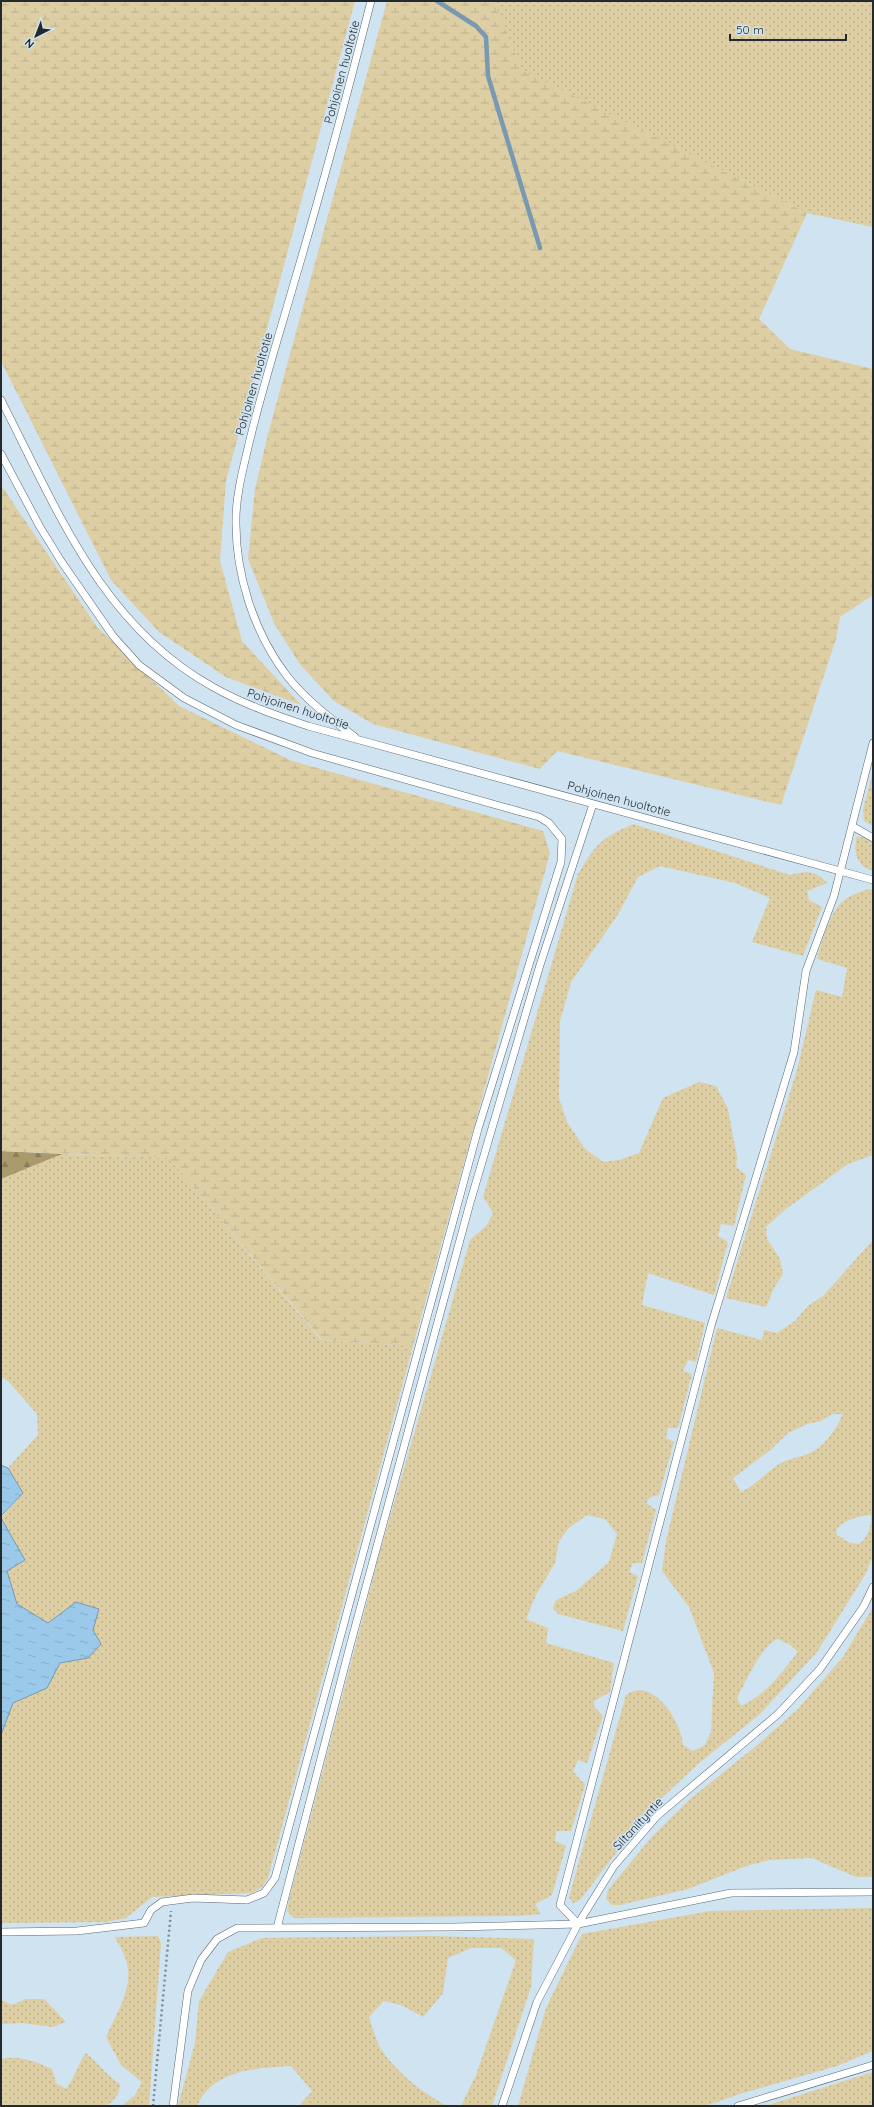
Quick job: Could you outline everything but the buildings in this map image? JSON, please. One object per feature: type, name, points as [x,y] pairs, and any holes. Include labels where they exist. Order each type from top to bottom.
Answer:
[{"type":"lane","name":"Pohjoinen huoltotie","points":[[359,740],[321,712],[287,676],[262,636],[247,597],[239,558],[235,518],[241,478],[252,429],[330,158],[371,1]]},
{"type":"lane","name":"Pohjoinen huoltotie","points":[[1,400],[78,549],[101,586],[137,629],[164,654],[212,687],[236,700],[308,726],[873,880]]},
{"type":"lane","points":[[1,454],[57,556],[113,636],[139,665],[184,698],[236,725],[312,753],[539,817],[549,823],[562,839],[561,862],[478,1129],[275,1878],[264,1893],[246,1900],[193,1898],[162,1902],[151,1910],[144,1923],[77,1931],[1,1932]]},
{"type":"lane","points":[[578,1924],[560,1905],[711,1326],[794,1052],[806,971],[834,896],[873,743]]},
{"type":"lane","points":[[277,1928],[350,1646],[470,1203],[540,966],[593,804]]},
{"type":"lane","points":[[852,826],[873,838]]},
{"type":"lane","name":"Siltaniityntie","points":[[502,2106],[537,2002],[578,1924],[614,1866],[657,1816],[778,1714],[820,1669],[864,1606],[873,1587]]},
{"type":"lane","points":[[173,2106],[188,1991],[201,1960],[217,1939],[237,1928],[453,1927],[578,1924],[731,1893],[873,1892]]},
{"type":"lane","points":[[738,2106],[873,2065]]},
{"type":"path","points":[[153,2106],[172,1901]]},
{"type":"green space","points":[[1,1],[355,1],[226,481],[220,561],[242,641],[301,705],[226,677],[159,632],[111,580],[1,361]]},
{"type":"green space","points":[[387,1],[494,1],[522,70],[807,213],[759,319],[790,349],[873,369],[873,595],[840,617],[836,639],[781,805],[557,751],[540,769],[373,724],[334,701],[299,663],[274,623],[248,559],[255,489],[268,434]]},
{"type":"green space","points":[[494,1],[873,1],[873,227],[807,213],[521,70]]},
{"type":"green space","points":[[1,485],[97,627],[179,706],[292,761],[543,831],[550,853],[413,1346],[322,1340],[169,1158],[1,1151]]},
{"type":"green space","points":[[873,771],[873,826],[864,821],[863,810]]},
{"type":"green space","points":[[633,824],[790,875],[806,872],[815,874],[827,883],[807,891],[809,900],[822,907],[803,956],[752,942],[770,898],[735,883],[660,866],[638,877],[617,916],[571,982],[560,1021],[559,1098],[567,1122],[585,1149],[603,1162],[619,1160],[639,1153],[663,1098],[699,1082],[716,1086],[728,1109],[737,1157],[736,1167],[746,1175],[734,1226],[721,1224],[718,1236],[728,1242],[714,1295],[648,1273],[642,1305],[705,1323],[696,1362],[688,1360],[683,1371],[692,1374],[678,1428],[668,1428],[666,1438],[674,1442],[659,1495],[650,1497],[646,1503],[656,1510],[642,1563],[633,1563],[629,1572],[638,1576],[623,1631],[558,1614],[553,1608],[556,1600],[576,1591],[609,1562],[617,1534],[605,1519],[587,1515],[569,1528],[559,1541],[555,1563],[536,1595],[526,1619],[548,1628],[546,1643],[614,1663],[610,1692],[594,1701],[594,1706],[603,1716],[587,1763],[578,1760],[573,1771],[585,1785],[571,1831],[556,1831],[555,1841],[566,1846],[552,1895],[535,1904],[541,1914],[514,1916],[294,1918],[287,1911],[289,1900],[380,1552],[470,1240],[487,1225],[493,1213],[483,1197],[578,874],[590,855],[600,843],[606,838]]},
{"type":"green space","points":[[857,836],[873,840],[873,871],[867,869],[859,862],[855,847]]},
{"type":"green space","points":[[869,889],[873,890],[873,1155],[848,1164],[786,1209],[766,1227],[767,1239],[780,1259],[783,1274],[775,1286],[766,1307],[726,1298],[797,1070],[816,990],[842,997],[847,968],[817,959],[824,937],[830,920],[838,906],[849,897]]},
{"type":"green space","points":[[1,1151],[62,1154],[1,1179]]},
{"type":"green space","points":[[62,1154],[169,1158],[321,1340],[413,1346],[268,1878],[262,1887],[252,1893],[152,1897],[126,1918],[106,1922],[1,1923],[1,1735],[13,1703],[47,1688],[60,1663],[88,1658],[101,1644],[76,1602],[48,1623],[17,1604],[7,1571],[25,1560],[1,1518],[23,1493],[8,1468],[38,1435],[37,1414],[8,1381],[1,1377],[1,1179]]},
{"type":"green space","points":[[873,1240],[873,1556],[865,1575],[817,1652],[760,1714],[698,1764],[649,1810],[580,1900],[573,1903],[569,1897],[626,1695],[636,1690],[646,1691],[655,1696],[664,1704],[671,1714],[681,1735],[683,1745],[693,1751],[705,1745],[711,1732],[714,1673],[689,1607],[662,1571],[666,1541],[717,1328],[762,1340],[764,1330],[777,1333],[795,1321],[808,1306],[824,1295]],"holes":[[[832,1414],[843,1414],[834,1431],[821,1446],[810,1453],[780,1464],[755,1484],[741,1492],[733,1478],[769,1451],[788,1433],[807,1424],[821,1421]],[[871,1515],[870,1527],[867,1535],[859,1544],[850,1543],[837,1535],[836,1530],[842,1524],[857,1517]],[[777,1639],[789,1644],[798,1652],[766,1689],[741,1706],[737,1698],[759,1657],[771,1643]]]},
{"type":"green space","points":[[873,1607],[873,1877],[856,1877],[812,1858],[770,1860],[749,1865],[688,1889],[620,1905],[612,1905],[606,1899],[608,1890],[650,1839],[689,1800],[756,1746],[798,1709],[843,1657]]},
{"type":"green space","points":[[873,1908],[873,2051],[837,2066],[743,2093],[705,2106],[518,2106],[546,2008],[582,1934],[710,1911]]},
{"type":"green space","points":[[158,1936],[161,1943],[149,2106],[122,2106],[135,2095],[142,2082],[121,2065],[106,2037],[123,2000],[128,1980],[128,1970],[125,1957],[115,1937]]},
{"type":"green space","points":[[432,1936],[534,1939],[531,1987],[492,2106],[461,2106],[476,2075],[516,1960],[501,1948],[471,1948],[448,1958],[443,1993],[423,2017],[401,2005],[384,2001],[369,2017],[378,2044],[396,2068],[412,2083],[447,2106],[299,2106],[312,2091],[291,2066],[265,2068],[238,2073],[214,2084],[204,2094],[197,2106],[178,2106],[195,2043],[199,2001],[228,1952],[262,1938]]},
{"type":"green space","points":[[26,1999],[44,1999],[66,2022],[53,2027],[21,2023],[1,2024],[1,2000],[12,2005]]},
{"type":"green space","points":[[86,2053],[111,2078],[120,2084],[119,2091],[114,2100],[105,2106],[1,2106],[1,2059],[21,2058],[52,2069],[56,2083],[66,2089]]},
{"type":"green space","points":[[873,2072],[873,2106],[765,2106]]},
{"type":"water","points":[[1,1465],[8,1468],[23,1493],[1,1516]]},
{"type":"water","points":[[1,1518],[25,1560],[7,1571],[17,1604],[48,1623],[76,1602],[99,1609],[93,1630],[101,1644],[88,1658],[60,1663],[47,1688],[13,1703],[1,1735]]},
{"type":"waterway","points":[[437,1],[476,26],[486,37],[488,76],[540,248]]}]
